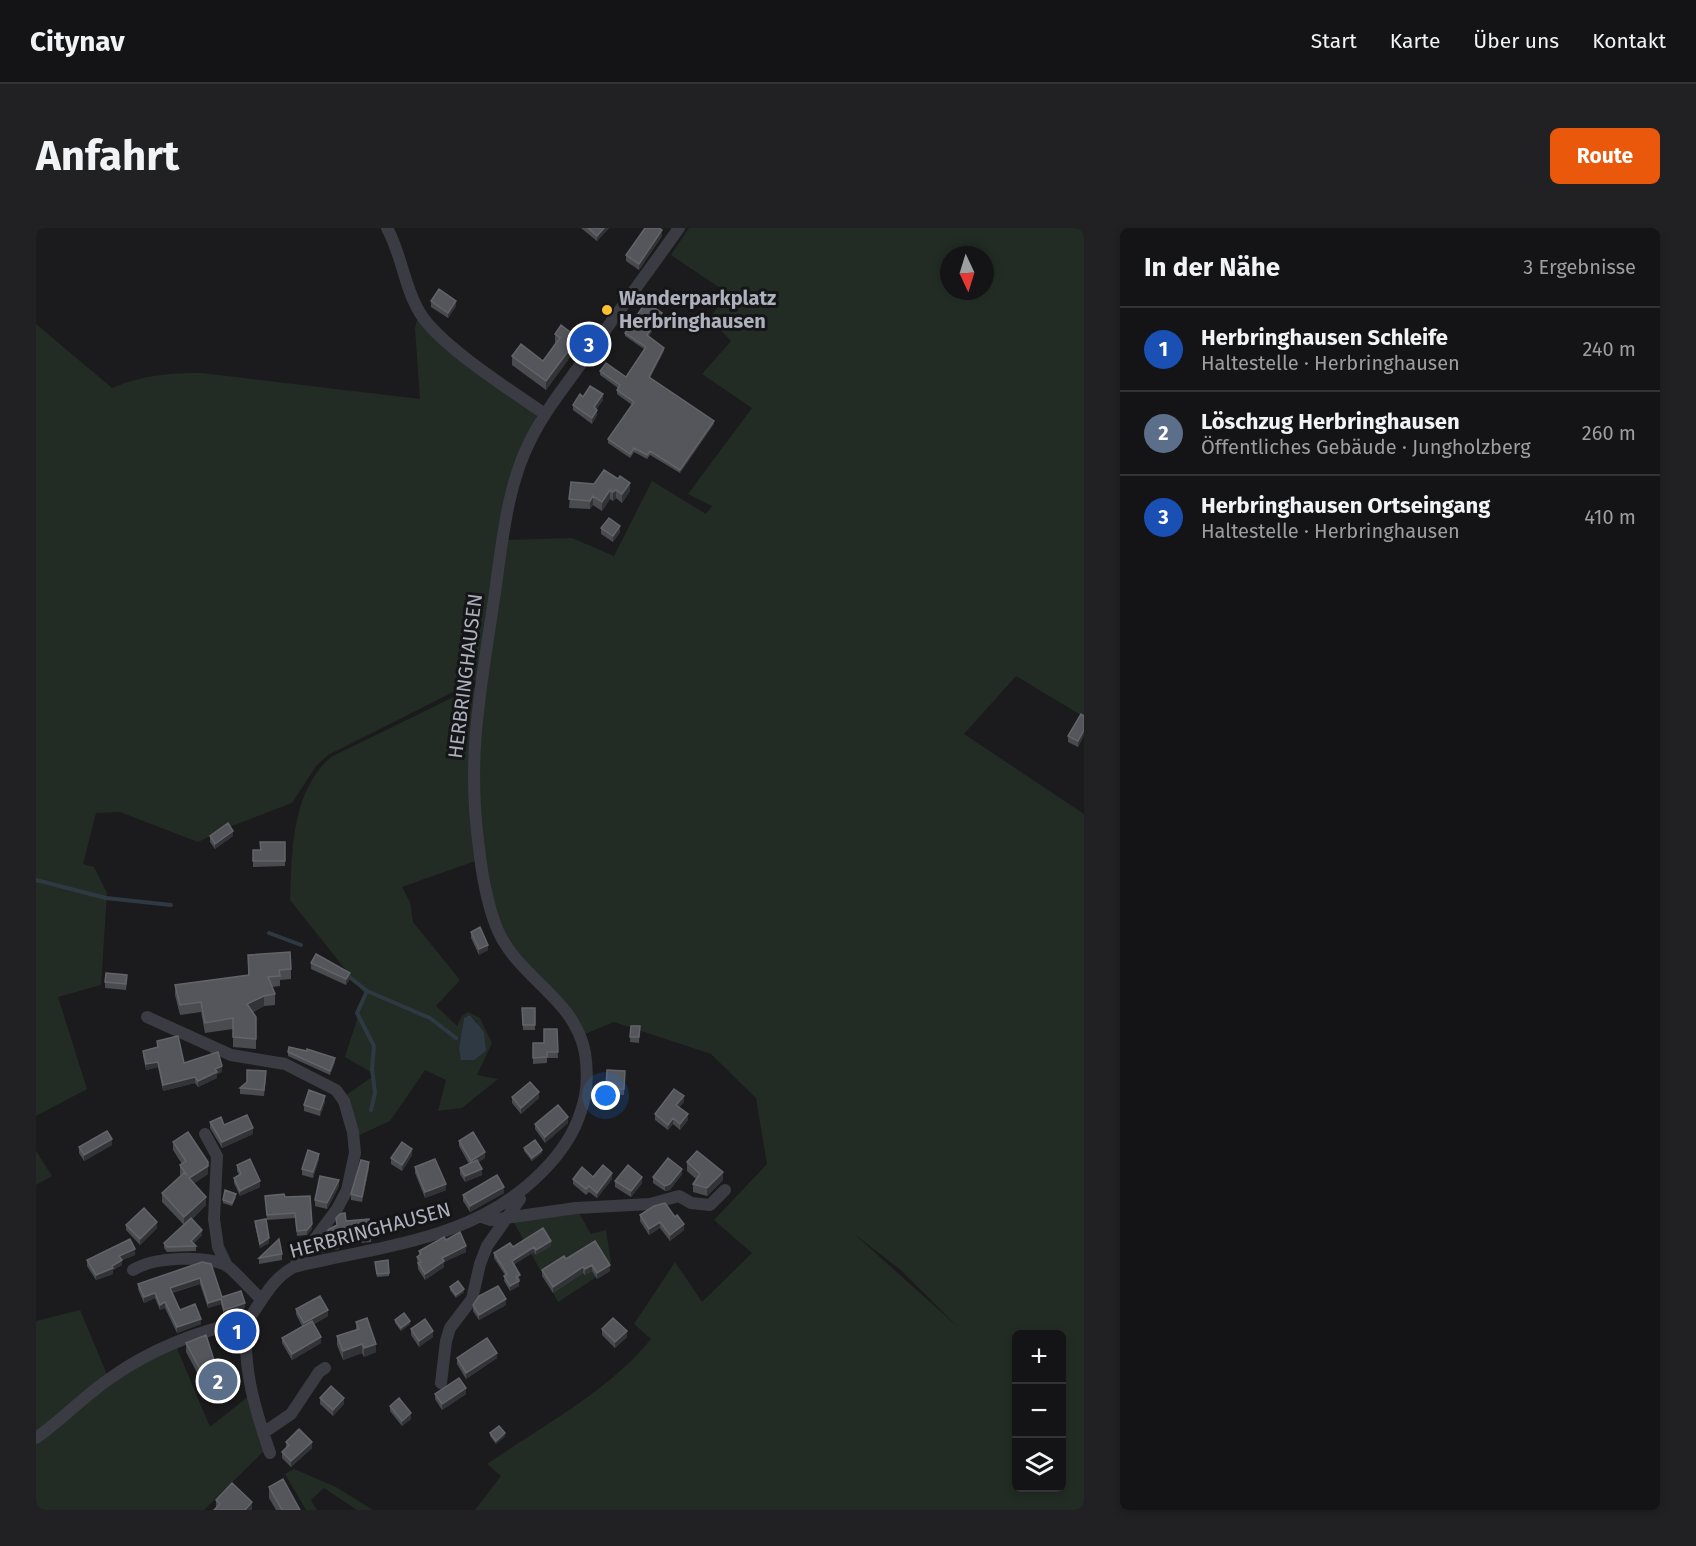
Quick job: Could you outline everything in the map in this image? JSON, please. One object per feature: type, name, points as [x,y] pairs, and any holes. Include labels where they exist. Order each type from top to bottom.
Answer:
[{"type":"street","points":[[387,228],[411,293],[425,321],[480,368],[545,414]]},
{"type":"street","name":"HERBRINGHAUSEN","points":[[247,1321],[260,1298],[280,1276],[294,1268],[430,1236],[482,1217],[518,1194],[550,1164],[567,1141],[581,1112],[588,1069],[582,1036],[569,1012],[514,958],[497,930],[484,884],[474,807],[474,729],[508,509],[523,457],[545,414],[679,228]]},
{"type":"street","points":[[147,1017],[231,1055],[285,1064],[336,1090],[344,1101],[353,1132],[354,1153],[347,1190],[337,1209],[294,1268]]},
{"type":"street","points":[[205,1134],[217,1156],[214,1219],[218,1247],[227,1266],[260,1298]]},
{"type":"street","name":"HERBRINGHAUSEN","points":[[482,1217],[491,1220],[576,1208],[650,1204],[679,1196],[691,1203],[710,1205],[725,1190]]},
{"type":"street","name":"HERBRINGHAUSEN","points":[[441,1383],[446,1341],[450,1328],[472,1299],[480,1264],[487,1246],[509,1218],[520,1199],[518,1194]]},
{"type":"street","points":[[133,1270],[144,1263],[162,1260],[207,1261],[227,1266]]},
{"type":"street","points":[[36,1438],[111,1377],[163,1346],[210,1328],[247,1321],[246,1366],[253,1402],[270,1453]]},
{"type":"street","points":[[263,1433],[291,1414],[319,1372],[325,1368]]},
{"type":"shaded area","points":[[689,228],[1082,228],[1084,230],[1084,717],[1016,676],[964,734],[1084,814],[1084,1510],[475,1510],[501,1476],[487,1464],[595,1392],[615,1376],[651,1339],[634,1324],[675,1262],[702,1302],[752,1253],[714,1220],[767,1164],[756,1098],[711,1054],[614,1022],[585,1034],[568,1005],[509,943],[497,921],[491,904],[484,862],[479,781],[484,700],[508,540],[572,538],[614,556],[652,481],[706,514],[712,506],[688,494],[752,408],[702,374],[731,341],[709,318],[729,294],[671,255]],"holes":[[[853,1233],[902,1271],[958,1327]]]},
{"type":"shaded area","points":[[418,316],[539,409],[511,483],[477,680],[328,755],[316,766],[292,803],[229,827],[198,842],[120,812],[96,813],[83,864],[94,867],[107,893],[101,985],[58,997],[87,1089],[36,1116],[36,324],[112,388],[156,376],[202,373],[420,399],[415,328]]},
{"type":"shaded area","points":[[476,688],[478,860],[402,887],[410,902],[413,922],[460,980],[436,1006],[457,1026],[462,1016],[468,1012],[480,1018],[492,1043],[477,1075],[498,1079],[462,1108],[438,1111],[446,1080],[425,1070],[390,1121],[357,1136],[345,1096],[372,1077],[371,1072],[345,1057],[365,994],[290,900],[293,842],[301,805],[318,771],[331,757]],"holes":[[[470,1015],[477,1022],[459,1048],[464,1018]]]},
{"type":"shaded area","points":[[470,1015],[484,1032],[486,1051],[474,1060],[461,1060],[459,1048],[464,1018]]},
{"type":"shaded area","points":[[36,1151],[52,1176],[36,1185]]},
{"type":"shaded area","points":[[579,1213],[591,1234],[606,1230],[611,1262],[601,1274],[558,1302],[513,1221]]},
{"type":"shaded area","points":[[80,1310],[111,1384],[151,1357],[176,1346],[210,1427],[249,1396],[265,1450],[204,1510],[36,1510],[36,1321]]},
{"type":"shaded area","points":[[294,1469],[336,1487],[373,1510],[357,1510],[324,1488],[311,1500],[317,1510],[306,1510],[285,1474]]},
{"type":"building","points":[[588,228],[604,228],[597,236]]},
{"type":"building","points":[[645,228],[662,230],[639,264],[626,255]]},
{"type":"building","points":[[439,289],[456,301],[448,313],[431,301]]},
{"type":"building","points":[[646,302],[662,313],[647,335],[664,348],[649,377],[714,421],[680,470],[650,451],[647,455],[634,448],[630,454],[608,439],[634,402],[617,390],[620,385],[600,371],[606,363],[626,377],[646,347],[625,333]]},
{"type":"building","points":[[561,325],[578,338],[546,381],[512,356],[521,344],[543,361],[560,338],[555,334]]},
{"type":"building","points":[[590,386],[603,394],[594,407],[597,410],[592,418],[573,405],[580,394],[583,397]]},
{"type":"building","points":[[604,470],[630,483],[622,494],[616,490],[613,492],[610,490],[602,502],[593,496],[590,501],[569,499],[571,482],[594,484]]},
{"type":"building","points":[[609,518],[620,526],[613,536],[601,528]]},
{"type":"building","points":[[1081,714],[1084,716],[1084,730],[1078,741],[1068,736]]},
{"type":"building","points":[[228,823],[233,831],[215,844],[210,836]]},
{"type":"building","points":[[260,842],[285,842],[285,861],[253,861],[253,850],[261,850]]},
{"type":"building","points":[[480,927],[488,945],[479,949],[471,932]]},
{"type":"building","points":[[290,952],[291,969],[279,970],[280,976],[268,977],[275,994],[264,996],[247,1004],[256,1017],[256,1039],[233,1037],[233,1018],[205,1023],[201,1002],[180,1005],[175,985],[249,975],[248,955]]},
{"type":"building","points":[[316,954],[350,973],[346,979],[311,963]]},
{"type":"building","points":[[106,973],[127,975],[126,984],[105,982]]},
{"type":"building","points":[[522,1008],[535,1008],[535,1025],[523,1025]]},
{"type":"building","points":[[631,1026],[640,1026],[639,1037],[630,1037]]},
{"type":"building","points":[[544,1029],[557,1029],[558,1052],[547,1052],[547,1057],[533,1058],[533,1043],[544,1043]]},
{"type":"building","points":[[178,1036],[184,1063],[218,1052],[222,1066],[215,1069],[217,1072],[198,1081],[195,1077],[163,1085],[158,1062],[146,1064],[143,1051],[158,1047],[157,1041]]},
{"type":"building","points":[[289,1047],[307,1051],[307,1049],[335,1058],[330,1071],[288,1052]]},
{"type":"building","points":[[247,1070],[266,1071],[264,1090],[240,1088],[247,1082]]},
{"type":"building","points":[[607,1070],[625,1071],[624,1089],[606,1089]]},
{"type":"building","points":[[530,1082],[539,1092],[521,1108],[512,1097]]},
{"type":"building","points":[[674,1089],[684,1096],[676,1105],[688,1114],[680,1124],[673,1118],[668,1125],[655,1114]]},
{"type":"building","points":[[309,1090],[325,1096],[320,1110],[304,1105]]},
{"type":"building","points":[[558,1105],[568,1117],[545,1137],[535,1124]]},
{"type":"building","points":[[247,1115],[253,1128],[222,1142],[210,1122],[221,1117],[224,1125]]},
{"type":"building","points":[[107,1131],[112,1139],[84,1155],[79,1147]]},
{"type":"building","points":[[188,1132],[208,1162],[208,1166],[189,1178],[206,1197],[184,1217],[162,1193],[184,1173],[186,1174],[180,1165],[186,1161],[173,1142]]},
{"type":"building","points":[[473,1132],[485,1152],[471,1161],[459,1141]]},
{"type":"building","points":[[535,1140],[542,1150],[532,1158],[524,1148]]},
{"type":"building","points":[[402,1142],[412,1149],[402,1165],[391,1158]]},
{"type":"building","points":[[308,1150],[319,1154],[313,1172],[302,1169]]},
{"type":"building","points":[[697,1151],[723,1172],[707,1188],[693,1184],[700,1174],[687,1162]]},
{"type":"building","points":[[668,1158],[682,1169],[670,1184],[665,1186],[653,1177]]},
{"type":"building","points":[[250,1159],[260,1181],[240,1191],[234,1178],[241,1174],[237,1165]]},
{"type":"building","points":[[435,1159],[446,1184],[425,1192],[415,1167]]},
{"type":"building","points":[[361,1160],[369,1162],[362,1197],[351,1194]]},
{"type":"building","points":[[477,1160],[482,1169],[465,1176],[460,1168]]},
{"type":"building","points":[[603,1165],[612,1173],[597,1193],[589,1186],[586,1189],[573,1179],[582,1167],[593,1177]]},
{"type":"building","points":[[628,1165],[642,1177],[631,1191],[615,1181]]},
{"type":"building","points":[[497,1175],[504,1187],[470,1206],[463,1195]]},
{"type":"building","points":[[320,1176],[339,1180],[327,1203],[315,1200]]},
{"type":"building","points":[[225,1190],[236,1194],[232,1203],[223,1200]]},
{"type":"building","points":[[284,1194],[285,1197],[310,1196],[312,1224],[307,1230],[297,1231],[295,1213],[267,1215],[265,1196]]},
{"type":"building","points":[[665,1203],[675,1217],[677,1215],[684,1224],[670,1235],[660,1222],[649,1229],[640,1215],[654,1206]]},
{"type":"building","points":[[144,1208],[157,1222],[140,1239],[126,1225]]},
{"type":"building","points":[[345,1213],[346,1221],[369,1219],[371,1236],[339,1240],[339,1243],[316,1248],[329,1229],[337,1225],[336,1218]]},
{"type":"building","points":[[191,1218],[202,1230],[191,1241],[196,1246],[167,1247],[164,1243]]},
{"type":"building","points":[[266,1219],[269,1238],[260,1244],[255,1221]]},
{"type":"building","points":[[543,1228],[551,1241],[536,1250],[534,1247],[512,1261],[520,1275],[516,1277],[519,1281],[510,1286],[504,1276],[507,1274],[494,1253],[510,1243],[513,1247]]},
{"type":"building","points":[[460,1232],[466,1246],[442,1258],[444,1261],[425,1274],[418,1263],[421,1262],[417,1257],[421,1254],[419,1251],[444,1237],[446,1240]]},
{"type":"building","points":[[130,1239],[135,1249],[119,1256],[122,1260],[112,1266],[113,1268],[96,1275],[87,1260]]},
{"type":"building","points":[[279,1239],[282,1254],[259,1258]]},
{"type":"building","points":[[595,1241],[610,1265],[597,1273],[592,1265],[585,1269],[583,1267],[553,1287],[542,1270],[564,1256],[566,1259]]},
{"type":"building","points":[[388,1260],[389,1273],[377,1274],[375,1262]]},
{"type":"building","points":[[202,1262],[211,1264],[222,1297],[241,1291],[245,1303],[224,1310],[221,1299],[208,1303],[200,1278],[170,1288],[180,1310],[195,1304],[201,1319],[177,1327],[165,1302],[160,1305],[155,1293],[144,1297],[138,1284]]},
{"type":"building","points":[[458,1281],[464,1289],[456,1295],[450,1287]]},
{"type":"building","points":[[498,1286],[506,1299],[479,1315],[473,1305],[479,1296]]},
{"type":"building","points":[[320,1296],[328,1310],[304,1323],[296,1309]]},
{"type":"building","points":[[404,1313],[410,1321],[401,1328],[395,1320]]},
{"type":"building","points":[[367,1318],[376,1344],[364,1348],[362,1344],[343,1351],[337,1336],[359,1329],[356,1322]]},
{"type":"building","points":[[613,1318],[627,1331],[615,1342],[602,1329]]},
{"type":"building","points":[[425,1319],[433,1331],[419,1341],[411,1329]]},
{"type":"building","points":[[312,1321],[321,1337],[292,1354],[282,1338]]},
{"type":"building","points":[[206,1335],[220,1379],[208,1384],[186,1343]]},
{"type":"building","points":[[487,1338],[497,1353],[466,1373],[457,1358]]},
{"type":"building","points":[[459,1378],[466,1388],[442,1404],[435,1394]]},
{"type":"building","points":[[331,1386],[344,1398],[333,1410],[320,1398]]},
{"type":"building","points":[[399,1398],[411,1413],[402,1421],[390,1406]]},
{"type":"building","points":[[499,1426],[505,1433],[496,1441],[490,1433]]},
{"type":"building","points":[[299,1429],[312,1442],[291,1461],[282,1452],[289,1445],[286,1442]]},
{"type":"building","points":[[283,1479],[300,1510],[282,1510],[269,1487]]},
{"type":"building","points":[[232,1483],[252,1502],[245,1510],[214,1510],[220,1504],[216,1500]]},
{"type":"waterway","points":[[36,880],[106,898],[171,905]]},
{"type":"waterway","points":[[269,933],[301,945]]},
{"type":"waterway","points":[[347,975],[367,991],[430,1018],[456,1038]]},
{"type":"waterway","points":[[367,991],[357,1013],[374,1046],[372,1069],[375,1093],[371,1110]]},
{"type":"place","name":"Wanderparkplatz Herbringhausen","points":[[607,310]]},
{"type":"place","name":"Herbringhausen Ortseingang","points":[[589,344]]},
{"type":"place","name":"Herbringhausen Schleife","points":[[237,1331]]},
{"type":"place","name":"Löschzug Herbringhausen","points":[[218,1381]]}]
